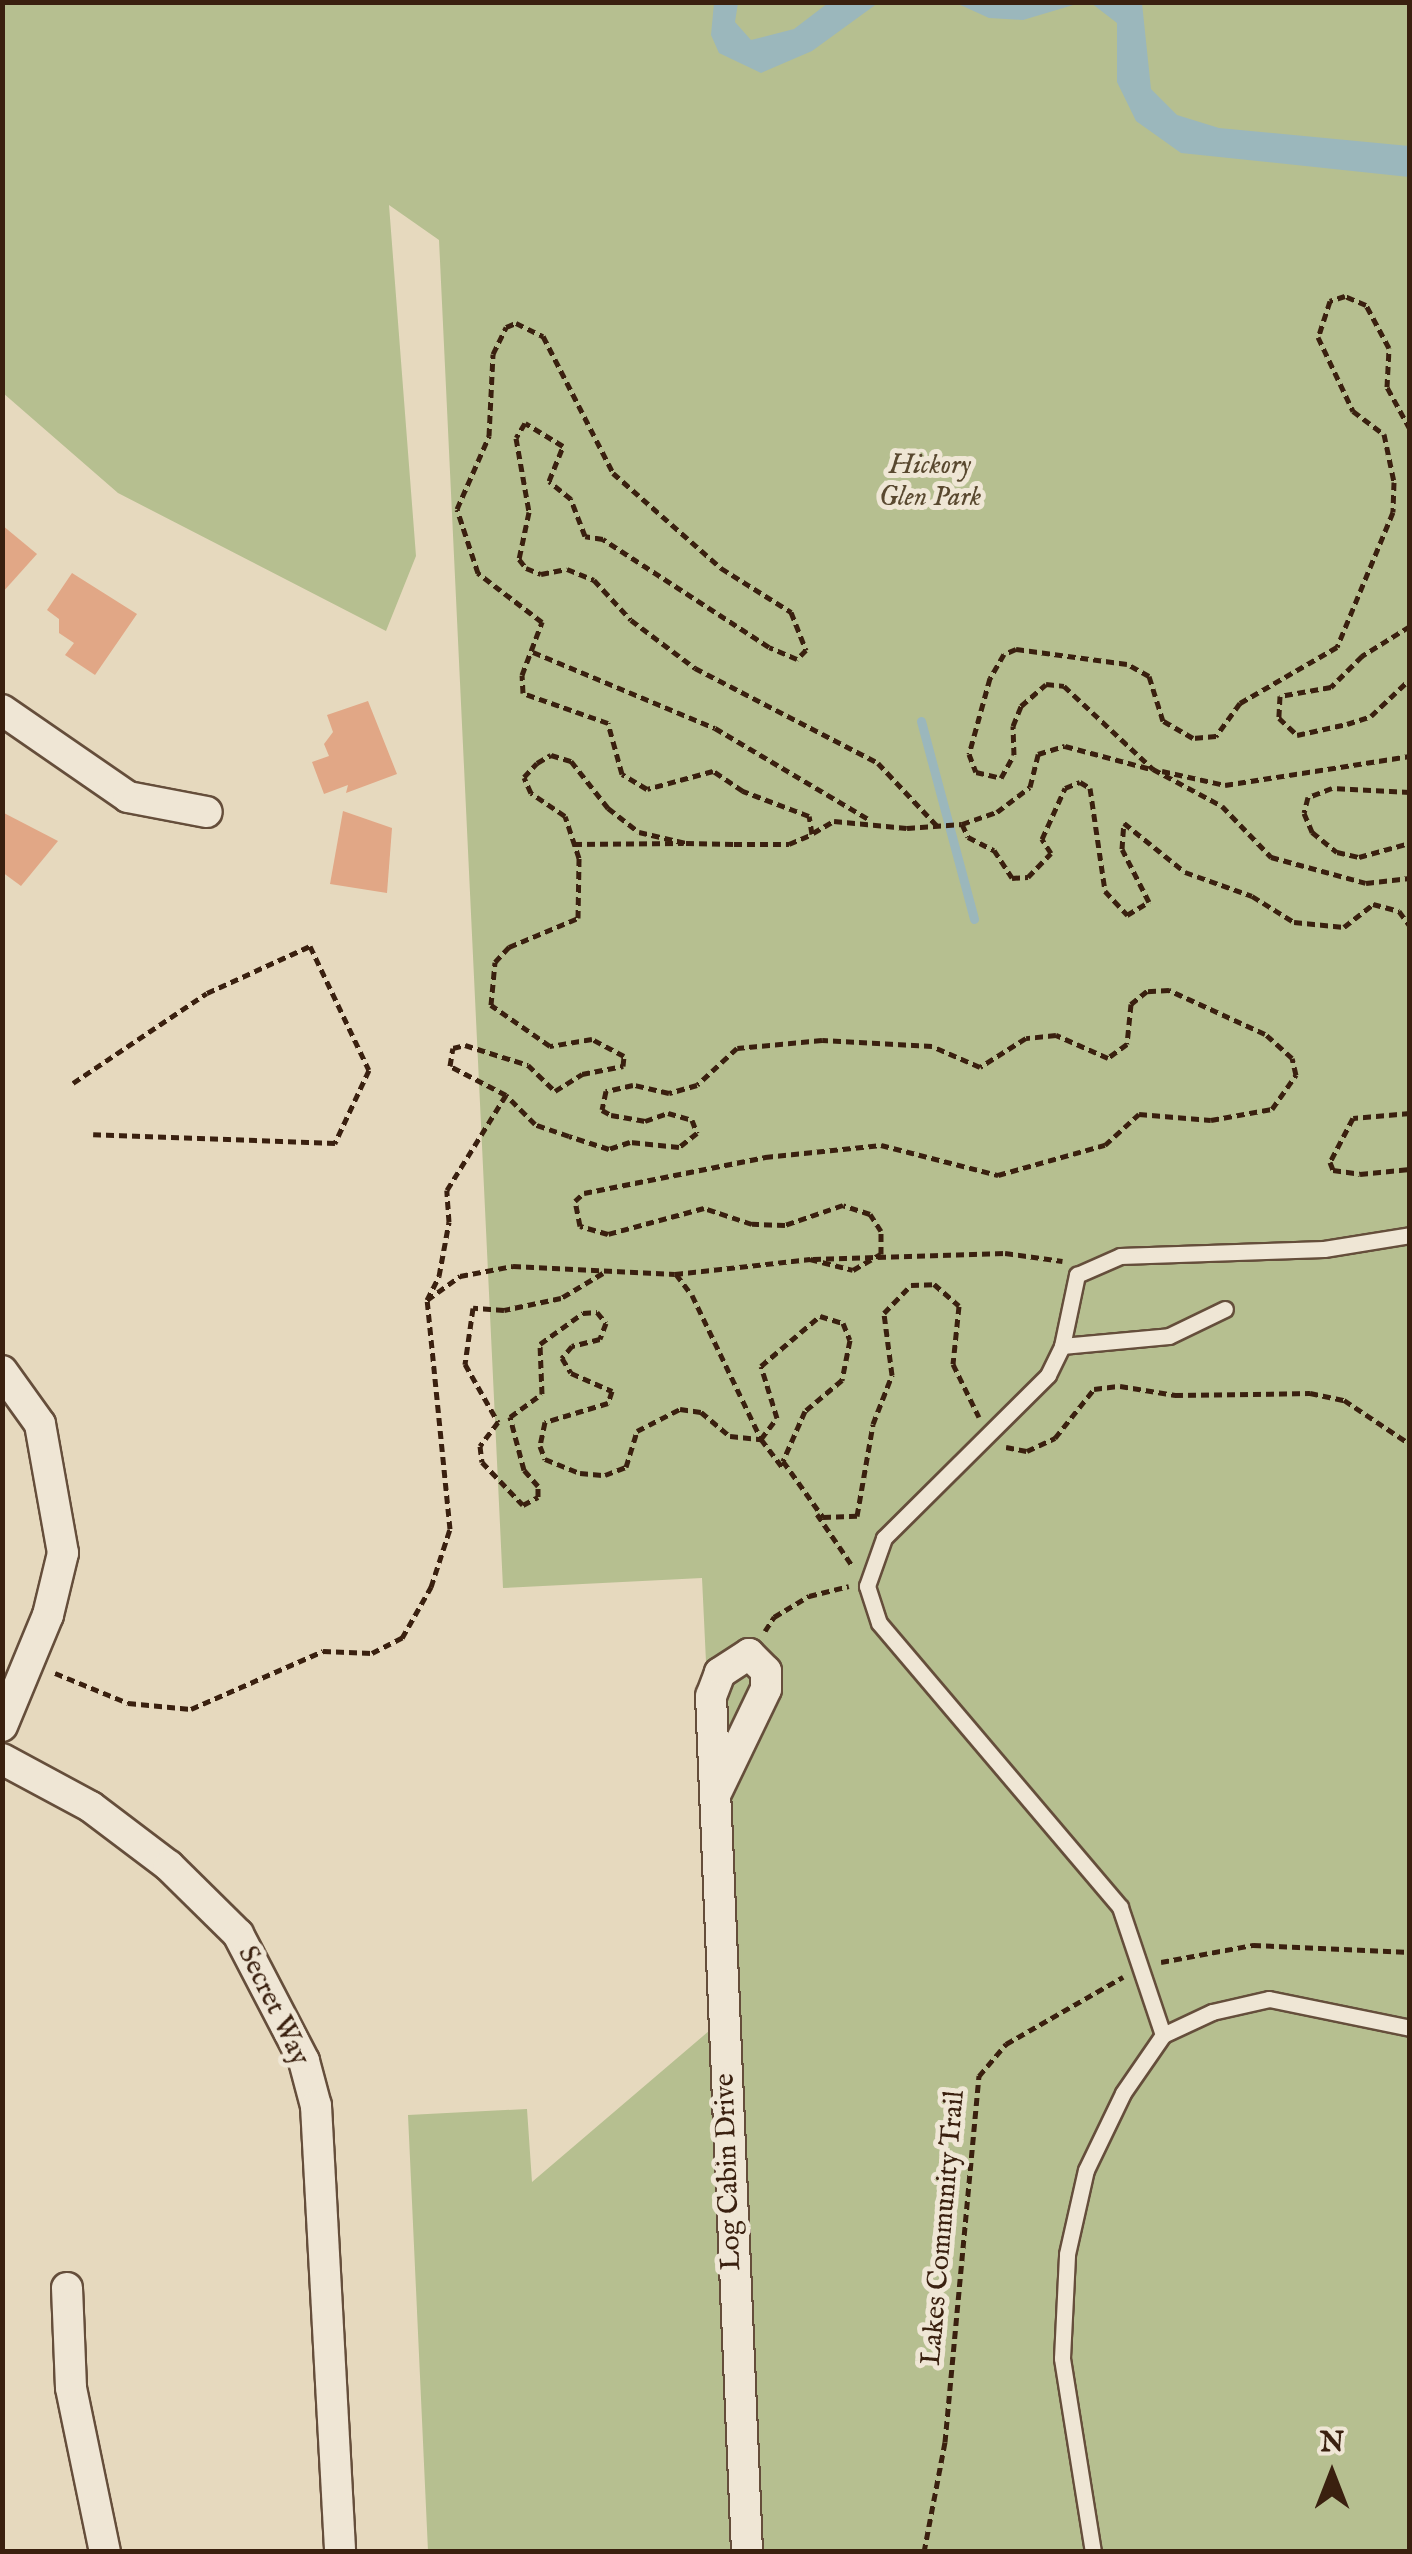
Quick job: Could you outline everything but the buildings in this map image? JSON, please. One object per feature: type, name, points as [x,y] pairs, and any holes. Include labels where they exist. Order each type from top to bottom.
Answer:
[{"type":"street","points":[[2,710],[128,797],[207,812]]},
{"type":"street","points":[[2,1372],[40,1424],[62,1553],[29,1663],[2,1726]]},
{"type":"street","name":"Log Cabin Drive","points":[[716,1793],[766,1690],[766,1670],[749,1654],[720,1673],[710,1696],[747,2552]]},
{"type":"street","name":"Secret Way","points":[[2,1759],[92,1807],[169,1866],[238,1934],[291,2031],[316,2106],[340,2552]]},
{"type":"street","points":[[67,2288],[71,2388],[105,2552]]},
{"type":"lane","points":[[1163,2035],[1144,1967],[1120,1907],[879,1623],[866,1586],[884,1538],[1048,1374],[1062,1346],[1077,1275],[1120,1256],[1324,1250],[1410,1235]]},
{"type":"lane","points":[[1062,1346],[1169,1336],[1225,1309]]},
{"type":"lane","points":[[1093,2552],[1062,2358],[1067,2254],[1100,2132],[1163,2035],[1212,2012],[1269,1998],[1410,2028]]},
{"type":"path","points":[[1410,429],[1387,387],[1388,348],[1366,305],[1345,296],[1330,301],[1321,313],[1318,336],[1353,412],[1384,434],[1393,512],[1337,647],[1240,703],[1216,736],[1177,732],[1154,706],[1149,676],[1126,664],[1016,649],[1004,654],[972,732],[969,754],[976,772],[993,780],[1010,771],[1021,706],[1046,684],[1080,696],[1153,769],[1222,806],[1271,857],[1366,883],[1410,878]]},
{"type":"path","points":[[812,834],[809,816],[743,791],[714,771],[647,789],[622,774],[608,724],[523,692],[522,675],[542,622],[478,573],[457,510],[489,436],[498,335],[516,324],[543,336],[555,352],[614,473],[721,568],[791,612],[806,650],[797,659],[770,646],[682,596],[644,564],[585,536],[571,499],[549,481],[563,446],[525,424],[517,427],[516,438],[529,512],[519,559],[526,568],[541,574],[567,569],[594,580],[631,620],[695,668],[878,762],[940,829]]},
{"type":"path","points":[[1410,626],[1362,656],[1332,687],[1280,696],[1278,718],[1297,735],[1347,724],[1371,716],[1410,679]]},
{"type":"path","points":[[533,652],[715,728],[871,821]]},
{"type":"path","points":[[574,844],[789,844],[834,820],[940,829],[997,812],[1030,787],[1038,754],[1065,746],[1226,785],[1410,756]]},
{"type":"path","points":[[686,843],[639,832],[608,808],[571,761],[551,755],[524,777],[530,793],[565,816],[574,844],[578,918],[509,947],[495,962],[490,1006],[550,1046],[592,1039],[624,1056],[624,1066],[582,1074],[555,1090],[528,1065],[465,1044],[453,1048],[450,1066],[506,1095],[535,1124],[609,1149],[630,1142],[679,1146],[697,1134],[692,1120],[668,1113],[645,1121],[611,1115],[602,1110],[606,1091],[633,1085],[669,1094],[697,1085],[736,1048],[822,1040],[893,1048],[932,1046],[980,1067],[1026,1038],[1056,1036],[1108,1058],[1126,1044],[1131,1004],[1147,991],[1169,990],[1245,1022],[1292,1058],[1296,1074],[1272,1109],[1211,1120],[1139,1114],[1106,1144],[1016,1171],[998,1174],[880,1145],[765,1157],[584,1193],[575,1201],[580,1226],[608,1234],[704,1208],[752,1224],[785,1225],[820,1208],[844,1206],[876,1220],[881,1254]]},
{"type":"path","points":[[962,824],[968,838],[994,850],[1012,878],[1028,877],[1051,853],[1042,839],[1065,788],[1080,782],[1090,788],[1105,891],[1126,915],[1149,902],[1122,849],[1124,824],[1185,872],[1252,896],[1294,922],[1344,927],[1373,904],[1399,911],[1410,926]]},
{"type":"path","points":[[1410,792],[1332,788],[1308,797],[1304,813],[1312,832],[1337,852],[1359,857],[1410,842]]},
{"type":"path","points":[[73,1083],[207,994],[310,946],[368,1070],[335,1143],[93,1134]]},
{"type":"path","points":[[29,1663],[128,1703],[192,1709],[323,1651],[372,1653],[402,1638],[431,1586],[450,1529],[427,1300],[439,1276],[449,1222],[447,1190],[506,1095]]},
{"type":"path","points":[[1410,1113],[1353,1118],[1330,1162],[1333,1170],[1360,1174],[1410,1169]]},
{"type":"path","points":[[427,1300],[460,1276],[513,1266],[675,1274],[881,1254],[1006,1253],[1088,1270]]},
{"type":"path","points":[[810,1259],[853,1270],[881,1254]]},
{"type":"path","points":[[605,1272],[561,1298],[504,1310],[473,1308],[464,1364],[498,1422],[480,1446],[482,1462],[514,1497],[523,1506],[533,1502],[538,1486],[524,1470],[510,1417],[542,1394],[540,1344],[583,1313],[597,1312],[606,1323],[600,1339],[572,1346],[562,1358],[571,1372],[612,1392],[608,1403],[545,1422],[540,1446],[545,1458],[605,1475],[626,1467],[637,1430],[680,1409],[701,1412],[730,1436],[761,1439]]},
{"type":"path","points":[[675,1274],[692,1295],[761,1439],[866,1586],[809,1596],[774,1616],[749,1654]]},
{"type":"path","points":[[761,1439],[777,1418],[761,1366],[820,1316],[844,1323],[850,1340],[838,1387],[805,1411],[786,1452],[784,1466],[800,1492],[823,1516],[857,1516],[873,1424],[892,1376],[884,1313],[911,1285],[934,1284],[959,1306],[953,1364],[988,1434],[1026,1451],[1056,1438],[1094,1390],[1120,1386],[1175,1395],[1310,1393],[1344,1400],[1386,1434],[1410,1444]]},
{"type":"path","name":"Lakes Community Trail","points":[[924,2552],[945,2442],[979,2076],[1006,2044],[1144,1967],[1196,1951],[1253,1945],[1410,1952]]},
{"type":"green space","name":"Hickory Glen Park","points":[[3,3],[1409,3],[1409,2551],[428,2551],[408,2115],[527,2109],[532,2182],[723,2019],[702,1578],[503,1588],[439,240],[389,205],[416,556],[386,631],[118,493],[3,393]]},
{"type":"water","points":[[714,3],[738,3],[735,22],[751,40],[794,29],[828,3],[878,3],[812,51],[761,73],[719,53],[711,35]]},
{"type":"water","points":[[956,3],[1080,3],[1023,20],[989,18]]},
{"type":"water","points":[[1091,3],[1142,3],[1151,89],[1177,115],[1219,128],[1409,146],[1409,177],[1181,153],[1136,121],[1117,82],[1117,23]]},
{"type":"waterway","points":[[921,721],[974,919]]}]
